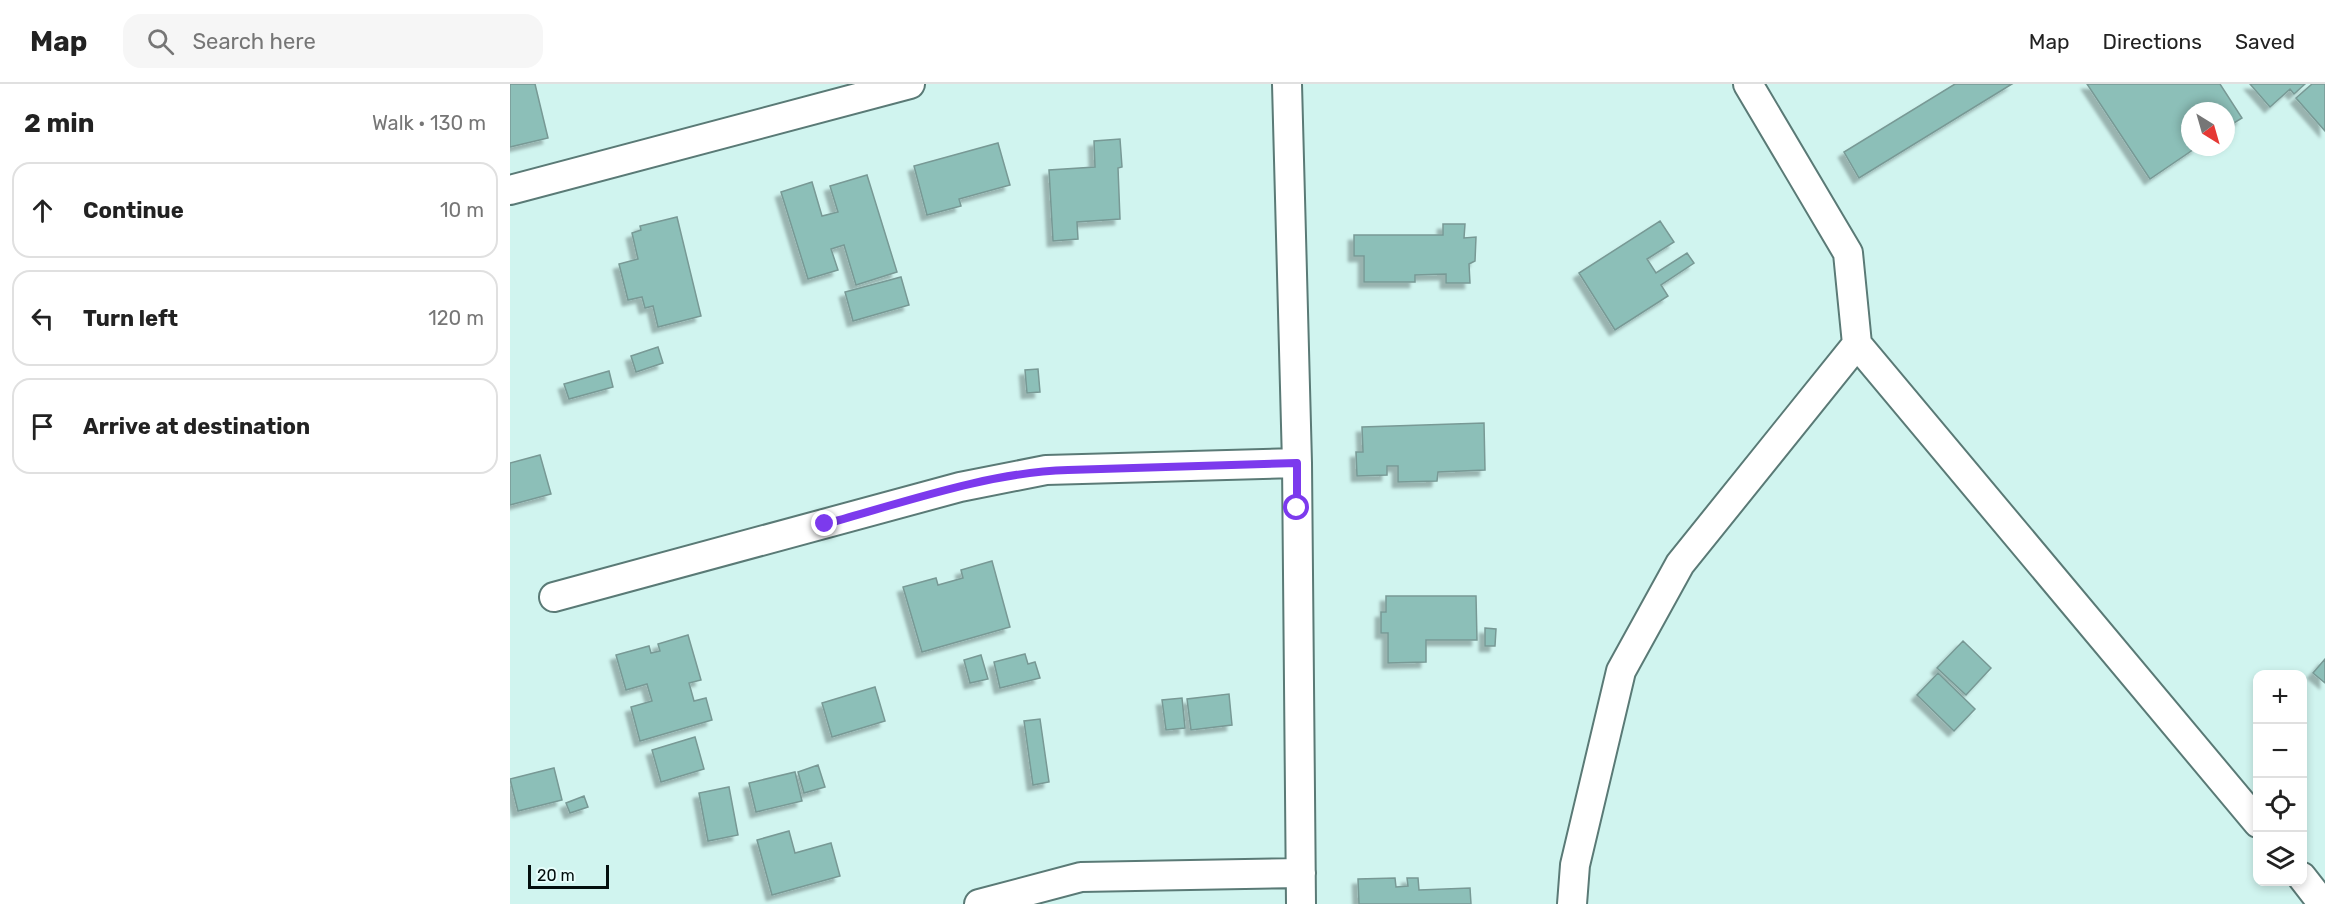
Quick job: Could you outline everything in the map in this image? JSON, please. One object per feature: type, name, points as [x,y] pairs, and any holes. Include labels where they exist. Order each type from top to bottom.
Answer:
[{"type":"street","points":[[510,190],[910,84]]},
{"type":"street","points":[[1287,84],[1297,463],[1301,904]]},
{"type":"street","points":[[1748,84],[1848,253],[1857,344],[2253,817]]},
{"type":"street","points":[[1572,904],[1575,865],[1621,671],[1680,564],[1857,344]]},
{"type":"street","points":[[554,597],[960,487],[1046,470],[1297,463]]},
{"type":"street","points":[[979,904],[1081,877],[1301,873]]},
{"type":"street","points":[[2307,883],[2323,904]]},
{"type":"building","points":[[510,84],[535,84],[548,138],[510,147]]},
{"type":"building","points":[[1955,84],[2012,84],[1859,178],[1844,152]]},
{"type":"building","points":[[2087,84],[2220,84],[2232,102],[2181,102],[2181,156],[2184,156],[2150,179]]},
{"type":"building","points":[[2250,84],[2305,84],[2294,94],[2290,89],[2270,107]]},
{"type":"building","points":[[2312,84],[2325,84],[2325,131],[2296,98]]},
{"type":"building","points":[[2235,107],[2242,118],[2235,122]]},
{"type":"building","points":[[1120,139],[1122,167],[1118,168],[1120,219],[1077,222],[1078,239],[1053,241],[1049,170],[1095,167],[1094,141]]},
{"type":"building","points":[[998,143],[1010,185],[959,199],[961,206],[927,215],[914,166]]},
{"type":"building","points":[[867,175],[897,272],[856,285],[844,245],[831,249],[838,270],[808,279],[781,192],[812,182],[822,216],[838,212],[830,186]]},
{"type":"building","points":[[677,217],[701,316],[658,327],[653,306],[645,308],[642,297],[628,300],[619,264],[638,259],[632,233],[641,230],[640,226]]},
{"type":"building","points":[[1660,221],[1674,242],[1647,259],[1656,273],[1687,253],[1694,263],[1661,285],[1668,296],[1615,330],[1579,273]]},
{"type":"building","points":[[1443,224],[1465,224],[1464,238],[1476,237],[1475,261],[1469,264],[1470,283],[1446,283],[1446,274],[1415,275],[1415,282],[1364,282],[1364,256],[1354,256],[1354,235],[1443,235]]},
{"type":"building","points":[[901,277],[909,305],[853,321],[845,292]]},
{"type":"building","points":[[658,347],[663,363],[636,372],[631,356]]},
{"type":"building","points":[[1038,369],[1040,392],[1027,393],[1025,370]]},
{"type":"building","points":[[609,371],[613,387],[569,399],[564,384]]},
{"type":"building","points":[[1484,423],[1485,470],[1438,472],[1437,481],[1398,482],[1398,466],[1387,466],[1387,475],[1357,476],[1356,452],[1363,452],[1362,427]]},
{"type":"building","points":[[540,455],[551,494],[510,505],[510,463]]},
{"type":"building","points":[[992,561],[1010,627],[922,652],[903,587],[936,578],[938,585],[963,578],[961,570]]},
{"type":"building","points":[[1386,596],[1476,596],[1477,640],[1426,640],[1426,662],[1388,663],[1388,633],[1381,633],[1381,612],[1386,612]]},
{"type":"building","points":[[1485,628],[1496,629],[1495,646],[1485,646]]},
{"type":"building","points":[[688,635],[701,680],[689,683],[694,701],[706,698],[712,720],[640,741],[631,707],[652,701],[647,684],[626,690],[616,655],[649,646],[651,653],[660,651],[658,644]]},
{"type":"building","points":[[1963,641],[1991,668],[1966,695],[1937,668]]},
{"type":"building","points":[[1025,654],[1028,664],[1035,662],[1040,678],[1000,688],[994,662]]},
{"type":"building","points":[[981,655],[988,679],[970,683],[964,660]]},
{"type":"building","points":[[2325,659],[2325,683],[2313,673]]},
{"type":"building","points":[[1938,673],[1975,709],[1954,731],[1917,695]]},
{"type":"building","points":[[875,687],[885,721],[832,737],[822,703]]},
{"type":"building","points":[[1229,694],[1232,725],[1191,730],[1187,699]]},
{"type":"building","points":[[1182,698],[1185,728],[1166,730],[1162,700]]},
{"type":"building","points":[[1040,719],[1049,782],[1033,785],[1024,721]]},
{"type":"building","points":[[695,737],[704,769],[661,782],[652,750]]},
{"type":"building","points":[[818,765],[825,787],[804,793],[798,772]]},
{"type":"building","points":[[554,768],[562,800],[518,811],[510,779]]},
{"type":"building","points":[[795,772],[802,801],[756,812],[749,783]]},
{"type":"building","points":[[729,787],[738,835],[708,841],[699,793]]},
{"type":"building","points":[[584,796],[588,807],[570,813],[566,803]]},
{"type":"building","points":[[789,831],[795,853],[831,843],[840,876],[772,895],[757,840]]},
{"type":"building","points":[[1395,878],[1396,887],[1408,886],[1407,878],[1418,878],[1419,890],[1470,888],[1471,904],[1359,904],[1358,879]]},
{"type":"route","points":[[825,524],[960,487],[1046,470],[1297,463],[1297,508]]}]
